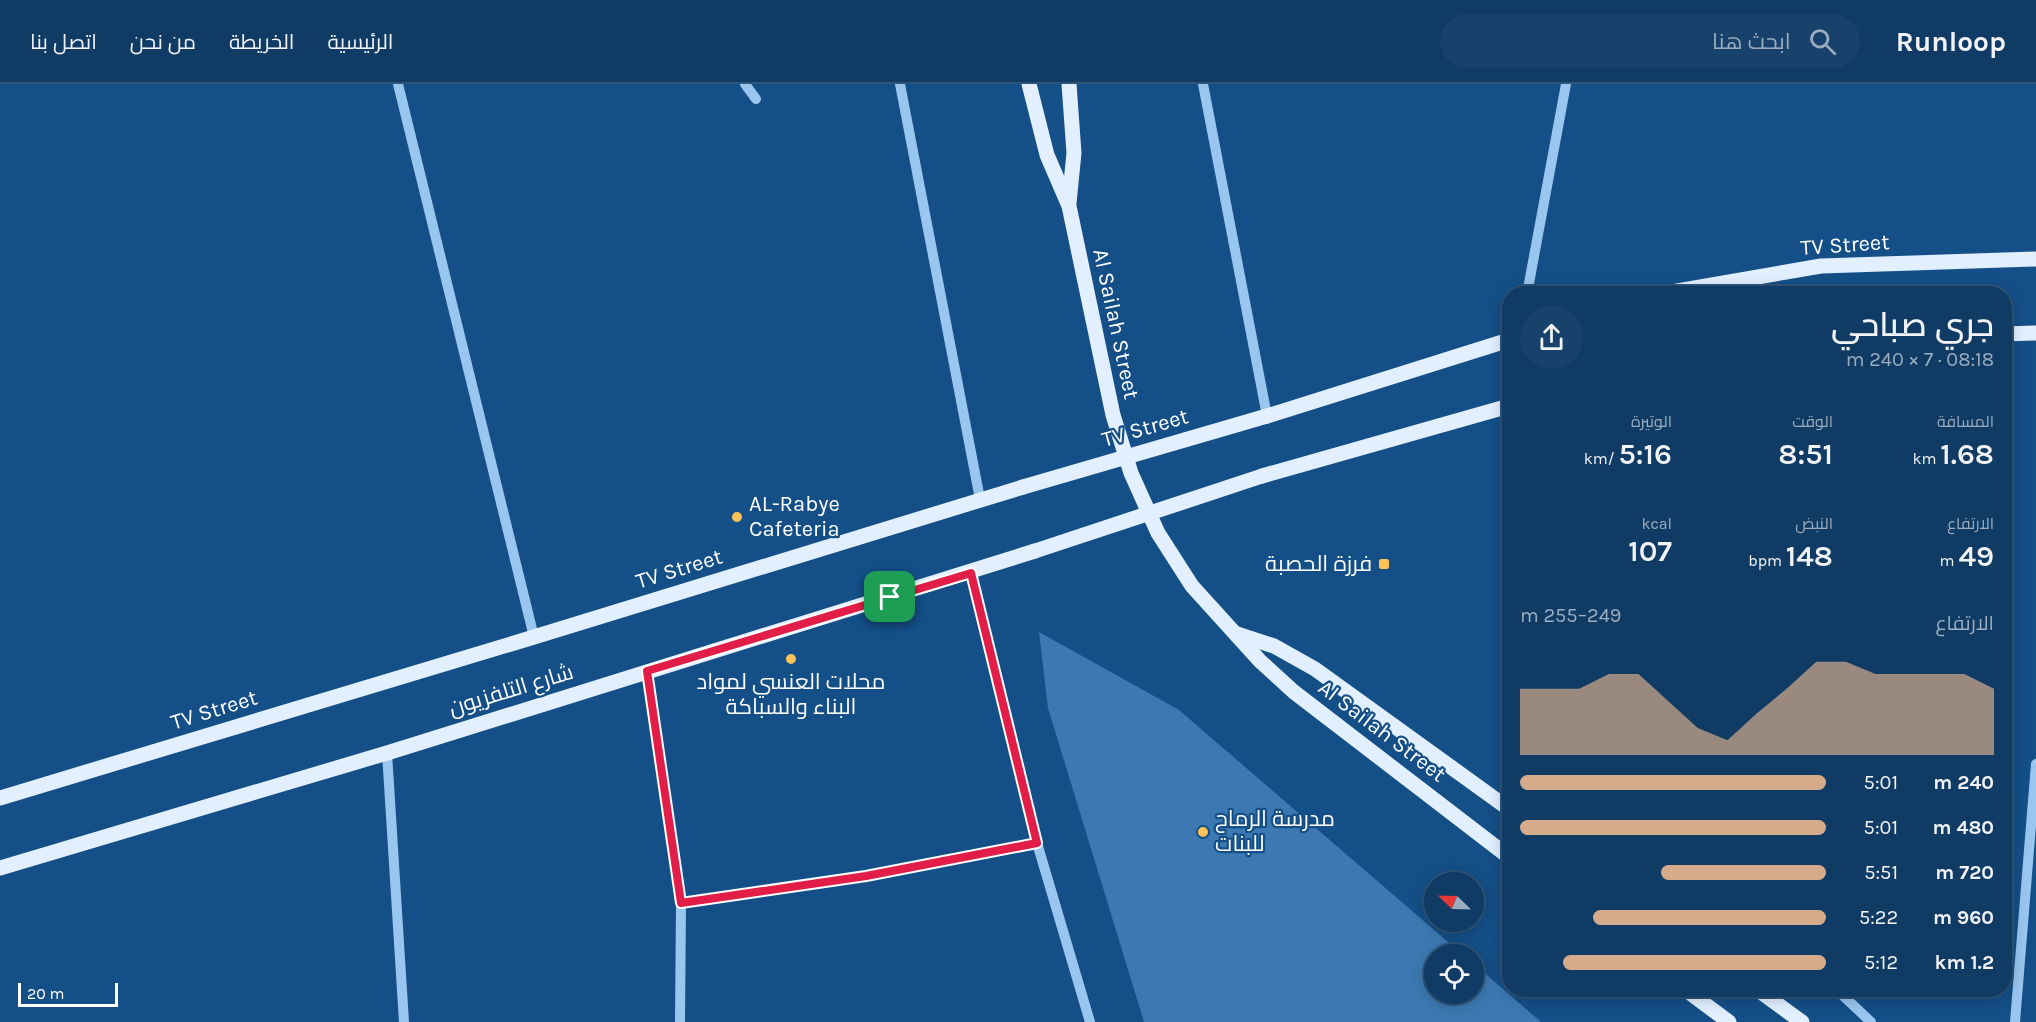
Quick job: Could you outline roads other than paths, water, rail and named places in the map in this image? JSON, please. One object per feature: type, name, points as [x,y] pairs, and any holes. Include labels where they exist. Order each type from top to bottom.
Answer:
[{"type":"main road","name":"Al Sailah Street","points":[[1029,84],[1047,155],[1069,206],[1113,415],[1131,472],[1158,532],[1192,585],[1260,662],[1294,692],[1502,852]]},
{"type":"main road","name":"Al Sailah Street","points":[[1069,206],[1074,153],[1070,84]]},
{"type":"main road","name":"TV Street","points":[[1706,286],[1821,266],[2036,258]]},
{"type":"main road","points":[[2012,334],[2036,333]]},
{"type":"main road","name":"TV Street","points":[[0,798],[534,638],[1023,487],[1267,416],[1502,342]]},
{"type":"main road","name":"شارع التلفزيون","points":[[0,868],[387,753],[971,573],[1262,476],[1502,408]]},
{"type":"main road","name":"Al Sailah Street","points":[[1234,633],[1274,646],[1315,669],[1502,804]]},
{"type":"main road","points":[[1695,997],[1729,1022]]},
{"type":"main road","points":[[1768,997],[1802,1022]]},
{"type":"street","points":[[399,84],[534,638]]},
{"type":"street","points":[[745,84],[756,99]]},
{"type":"street","points":[[900,84],[980,500]]},
{"type":"street","points":[[1203,84],[1267,416]]},
{"type":"street","points":[[1528,286],[1566,84]]},
{"type":"street","points":[[971,573],[1037,843],[1090,1022]]},
{"type":"street","points":[[647,671],[681,903],[680,1022]]},
{"type":"street","points":[[387,753],[404,1022]]},
{"type":"street","points":[[2015,1022],[2036,764]]},
{"type":"street","points":[[681,903],[866,876],[1037,843]]},
{"type":"street","points":[[1844,997],[1871,1022]]},
{"type":"place","name":"AL-Rabye Cafeteria","points":[[737,517]]},
{"type":"place","name":"فرزة الحصبة","points":[[1384,564]]},
{"type":"place","name":"محلات العنسي لمواد البناء والسباكة","points":[[791,659]]},
{"type":"place","name":"مدرسة الرماح للبنات","points":[[1203,832]]}]
